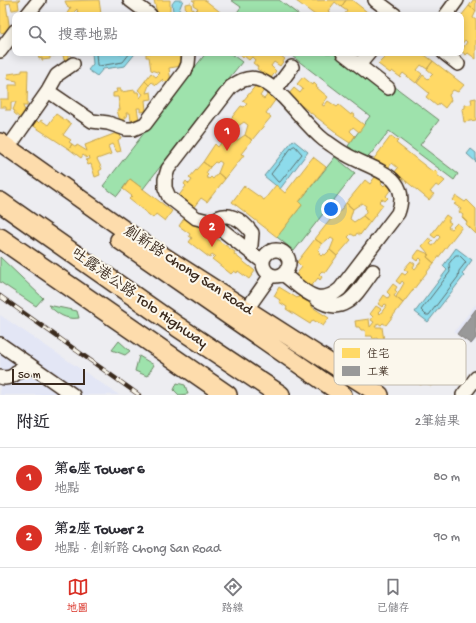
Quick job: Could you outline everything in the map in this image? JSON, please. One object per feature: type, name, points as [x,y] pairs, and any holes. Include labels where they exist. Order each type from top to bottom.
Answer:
[{"type":"highway","name":"吐露港公路 Tolo Highway","points":[[0,202],[178,327],[280,395]]},
{"type":"highway","name":"吐露港公路 Tolo Highway","points":[[0,238],[227,395]]},
{"type":"main road","name":"創新路 Chong San Road","points":[[3,149],[140,241],[247,308],[334,366]]},
{"type":"main road","name":"創新路 Chong San Road","points":[[3,149],[251,332],[336,391]]},
{"type":"main road","name":"創新路 Chong San Road","points":[[365,385],[380,394]]},
{"type":"street","points":[[29,12],[39,0]]},
{"type":"street","points":[[130,0],[146,12]]},
{"type":"street","points":[[376,0],[391,12]]},
{"type":"street","points":[[448,12],[457,0]]},
{"type":"street","points":[[0,51],[12,35]]},
{"type":"street","points":[[48,91],[92,121],[114,124],[126,129],[139,128],[150,118],[185,71],[188,64],[189,56]]},
{"type":"street","points":[[347,56],[388,88]]},
{"type":"street","points":[[359,66],[367,56]]},
{"type":"street","points":[[448,56],[458,64]]},
{"type":"street","points":[[3,149],[48,91],[57,75],[73,64]]},
{"type":"street","points":[[275,90],[292,67]]},
{"type":"street","points":[[263,262],[212,222],[196,218],[169,197],[165,188],[165,179],[168,170],[231,86],[240,80],[251,78],[262,80],[275,90],[301,119],[323,139],[348,156],[394,180],[401,190],[402,202],[398,213],[340,289],[332,296],[321,299],[311,296]]},
{"type":"street","points":[[212,222],[222,215],[234,216],[252,233],[252,244],[248,250]]},
{"type":"street","points":[[251,332],[247,323],[247,308],[277,275],[290,264],[285,253],[274,250],[266,254],[263,262],[265,270],[277,275],[323,304],[330,306],[345,304],[351,300],[373,271]]},
{"type":"street","points":[[1,347],[26,362],[73,395]]},
{"type":"street","points":[[0,378],[13,376],[26,362]]},
{"type":"street","points":[[463,395],[476,378]]},
{"type":"street","points":[[336,391],[346,385]]},
{"type":"shaded area","points":[[476,304],[476,340],[472,345],[466,339],[454,332]]},
{"type":"shaded area","points":[[0,315],[119,395],[0,395]]},
{"type":"green space","points":[[231,0],[279,0],[295,12],[237,12],[241,7]]},
{"type":"green space","points":[[204,56],[234,56],[242,62],[221,88],[224,91],[213,104],[210,102],[143,189],[130,179],[117,196],[103,186]]},
{"type":"green space","points":[[292,56],[354,56],[439,120],[420,145],[458,174],[454,180],[389,131],[366,160],[348,146],[370,116]]},
{"type":"green space","points":[[335,157],[355,173],[294,251],[277,237],[302,205],[299,202]]},
{"type":"green space","points":[[0,257],[43,298],[36,306],[0,282]]},
{"type":"green space","points":[[48,305],[77,311],[79,318],[62,316]]},
{"type":"green space","points":[[119,341],[130,351],[125,355],[112,350]]},
{"type":"green space","points":[[139,356],[154,365],[147,376],[135,371]]},
{"type":"green space","points":[[177,383],[185,385],[188,394],[179,395],[174,390]]},
{"type":"water","points":[[175,0],[183,0],[178,12],[172,12],[173,11],[172,4]]},
{"type":"water","points":[[92,56],[133,56],[125,66],[103,69],[97,76],[88,70],[93,64]]},
{"type":"water","points":[[293,140],[308,152],[280,189],[264,176]]},
{"type":"water","points":[[471,149],[476,153],[476,162],[467,154]]},
{"type":"water","points":[[456,248],[472,260],[462,274],[464,276],[428,322],[415,312],[447,270],[443,266]]},
{"type":"building: 住宅","points":[[0,0],[20,0],[18,1],[19,9],[12,10],[10,3],[6,4],[10,31],[0,33]]},
{"type":"building: 住宅","points":[[99,0],[101,12],[78,12],[77,9],[74,12],[68,12],[71,7],[68,8],[65,1]]},
{"type":"building: 住宅","points":[[154,0],[170,0],[170,12],[157,12]]},
{"type":"building: 住宅","points":[[192,0],[205,0],[220,12],[194,12],[198,8],[193,5],[195,2]]},
{"type":"building: 住宅","points":[[346,0],[352,0],[367,12],[346,12],[347,11],[341,7]]},
{"type":"building: 住宅","points":[[346,0],[341,7],[335,2],[328,11],[329,12],[311,12],[296,1]]},
{"type":"building: 住宅","points":[[473,0],[476,0],[476,11],[469,6]]},
{"type":"building: 住宅","points":[[191,3],[192,10],[194,9],[194,12],[186,12],[185,4]]},
{"type":"building: 住宅","points":[[469,6],[476,11],[473,18],[476,20],[476,59],[468,53],[466,55],[464,53],[464,46],[467,42],[465,40],[464,41],[464,12]]},
{"type":"building: 住宅","points":[[38,56],[50,56],[50,59],[39,59]]},
{"type":"building: 住宅","points":[[63,56],[68,56],[68,59],[64,60]]},
{"type":"building: 住宅","points":[[180,56],[182,66],[169,68],[171,83],[163,81],[163,79],[156,85],[152,82],[149,85],[145,81],[151,73],[156,77],[160,73],[151,70],[149,57],[146,57]]},
{"type":"building: 住宅","points":[[244,56],[281,56],[285,59],[280,66],[274,62],[271,66],[276,71],[271,78],[257,69],[258,67],[253,63],[255,60],[252,57],[249,60]]},
{"type":"building: 住宅","points":[[386,56],[426,56],[433,61],[427,69],[421,65],[417,70],[422,74],[416,83],[403,73],[400,77],[392,71],[390,73],[378,64]]},
{"type":"building: 住宅","points":[[433,61],[464,85],[458,92],[453,90],[449,95],[451,100],[445,108],[439,103],[437,106],[426,97],[429,93],[417,83],[423,75],[428,79],[433,74],[427,69]]},
{"type":"building: 住宅","points":[[22,70],[28,70],[27,106],[23,106],[26,114],[23,118],[21,116],[20,118],[14,113],[15,111],[13,110],[16,102],[11,102],[11,110],[6,110],[6,107],[0,107],[0,99],[9,99],[9,85],[17,85],[17,81],[7,79],[8,74],[22,72]]},
{"type":"building: 住宅","points":[[303,77],[313,85],[314,83],[317,86],[316,87],[328,97],[322,105],[324,106],[328,101],[337,107],[339,105],[351,115],[352,113],[355,115],[354,117],[364,125],[359,132],[353,127],[350,131],[355,136],[350,143],[336,134],[337,133],[302,106],[300,107],[297,105],[298,103],[288,95],[294,88],[300,93],[303,89],[297,84]]},
{"type":"building: 住宅","points":[[145,81],[149,85],[146,93],[151,92],[152,99],[145,100],[146,111],[140,112],[140,108],[137,108],[139,120],[133,124],[130,113],[126,113],[127,117],[124,117],[125,121],[120,121],[117,110],[120,110],[118,97],[113,97],[113,93],[117,92],[116,89],[121,89],[121,92],[135,90],[135,92],[138,92],[140,98],[143,94],[138,90]]},
{"type":"building: 住宅","points":[[257,84],[264,90],[260,96],[264,99],[269,93],[276,99],[266,113],[271,117],[252,140],[245,135],[248,125],[244,122],[235,128],[228,122],[241,106],[244,107],[247,104],[243,101]]},
{"type":"building: 住宅","points":[[476,98],[476,120],[464,122],[462,109],[465,108],[465,105],[472,104],[471,99]]},
{"type":"building: 住宅","points":[[56,114],[71,124],[63,135],[71,140],[69,142],[72,144],[69,149],[32,125],[36,120],[39,123],[41,120],[48,125]]},
{"type":"building: 住宅","points":[[228,122],[235,128],[231,138],[236,141],[245,135],[252,140],[241,154],[244,155],[225,179],[218,173],[222,163],[219,161],[217,163],[215,162],[210,167],[203,162],[215,144],[218,147],[221,143],[218,140],[220,137],[218,135]]},
{"type":"building: 住宅","points":[[119,132],[121,138],[118,140],[121,151],[117,152],[112,144],[108,146],[111,154],[97,159],[102,169],[99,171],[100,175],[95,177],[91,164],[88,165],[86,160],[90,159],[89,156],[87,158],[83,155],[81,158],[69,149],[72,144],[76,147],[77,145],[87,151],[85,145]]},
{"type":"building: 住宅","points":[[391,136],[398,141],[396,143],[433,172],[435,170],[438,173],[437,175],[445,181],[439,187],[436,185],[430,192],[434,194],[429,200],[395,172],[398,168],[392,163],[388,168],[381,163],[379,165],[373,160]]},
{"type":"building: 住宅","points":[[313,157],[326,167],[299,202],[302,205],[277,237],[232,202],[244,186],[264,200],[276,185],[285,193]]},
{"type":"building: 住宅","points":[[203,162],[210,167],[206,173],[208,175],[206,177],[209,179],[211,177],[213,179],[218,173],[225,179],[207,202],[201,198],[193,208],[187,204],[188,202],[185,199],[183,201],[178,197],[186,186],[184,184],[186,181],[189,184],[192,180],[189,178]]},
{"type":"building: 住宅","points":[[377,174],[384,179],[381,183],[384,186],[387,182],[393,186],[386,196],[388,198],[385,201],[382,199],[379,202],[383,205],[370,222],[363,216],[367,210],[365,208],[366,206],[362,203],[353,209],[346,203],[365,180],[370,184]]},
{"type":"building: 住宅","points":[[130,179],[172,211],[165,221],[156,214],[153,218],[129,199],[132,196],[123,189]]},
{"type":"building: 住宅","points":[[456,196],[465,202],[467,200],[476,209],[476,234],[466,224],[467,222],[462,217],[463,215],[459,212],[461,209],[454,204],[456,203],[453,200]]},
{"type":"building: 住宅","points":[[346,203],[353,209],[350,219],[354,222],[363,216],[370,222],[360,235],[357,233],[355,236],[351,234],[348,237],[351,240],[337,256],[330,250],[334,240],[331,238],[329,240],[328,239],[322,244],[315,239],[334,215],[336,217]]},
{"type":"building: 住宅","points":[[446,215],[450,218],[448,221],[451,223],[448,227],[451,229],[457,223],[462,227],[434,263],[427,257],[429,254],[422,246],[429,238],[433,241],[430,244],[433,246],[440,237],[438,235],[435,238],[431,235]]},
{"type":"building: 住宅","points":[[185,217],[235,252],[234,254],[255,271],[249,279],[238,271],[237,273],[234,271],[231,274],[212,259],[215,256],[212,254],[210,258],[189,242],[192,238],[189,236],[190,234],[179,226]]},
{"type":"building: 住宅","points":[[315,239],[322,244],[318,250],[321,256],[323,254],[325,255],[330,250],[337,256],[325,273],[322,271],[319,274],[322,277],[320,280],[318,278],[309,289],[303,284],[305,282],[302,280],[300,282],[294,277],[302,267],[297,262]]},
{"type":"building: 住宅","points":[[419,250],[429,254],[427,257],[434,263],[403,303],[396,297],[404,283],[402,281],[400,284],[396,281],[402,273],[405,275],[408,272],[404,269],[411,261],[415,264],[413,267],[415,269],[422,260],[420,258],[417,261],[413,258]]},
{"type":"building: 住宅","points":[[393,284],[397,287],[395,290],[397,292],[394,296],[403,303],[386,325],[383,323],[381,325],[378,323],[375,327],[382,327],[384,339],[373,339],[372,336],[366,336],[365,330],[361,330],[359,327],[356,327],[355,321],[369,319],[370,327],[374,322],[371,320],[373,317],[370,314],[376,306],[381,309],[378,312],[380,314],[387,305],[385,304],[382,307],[378,304],[384,295],[388,298],[390,295],[387,292]]},
{"type":"building: 住宅","points":[[279,287],[297,298],[299,296],[329,318],[323,326],[313,320],[310,324],[286,309],[287,307],[279,302],[280,300],[274,296]]},
{"type":"building: 工業","points":[[476,309],[476,338],[471,344],[457,334]]},
{"type":"railway","points":[[0,296],[139,395]]},
{"type":"place","name":"第6座 Tower 6","points":[[227,151]]},
{"type":"place","name":"第2座 Tower 2","points":[[212,247]]}]
